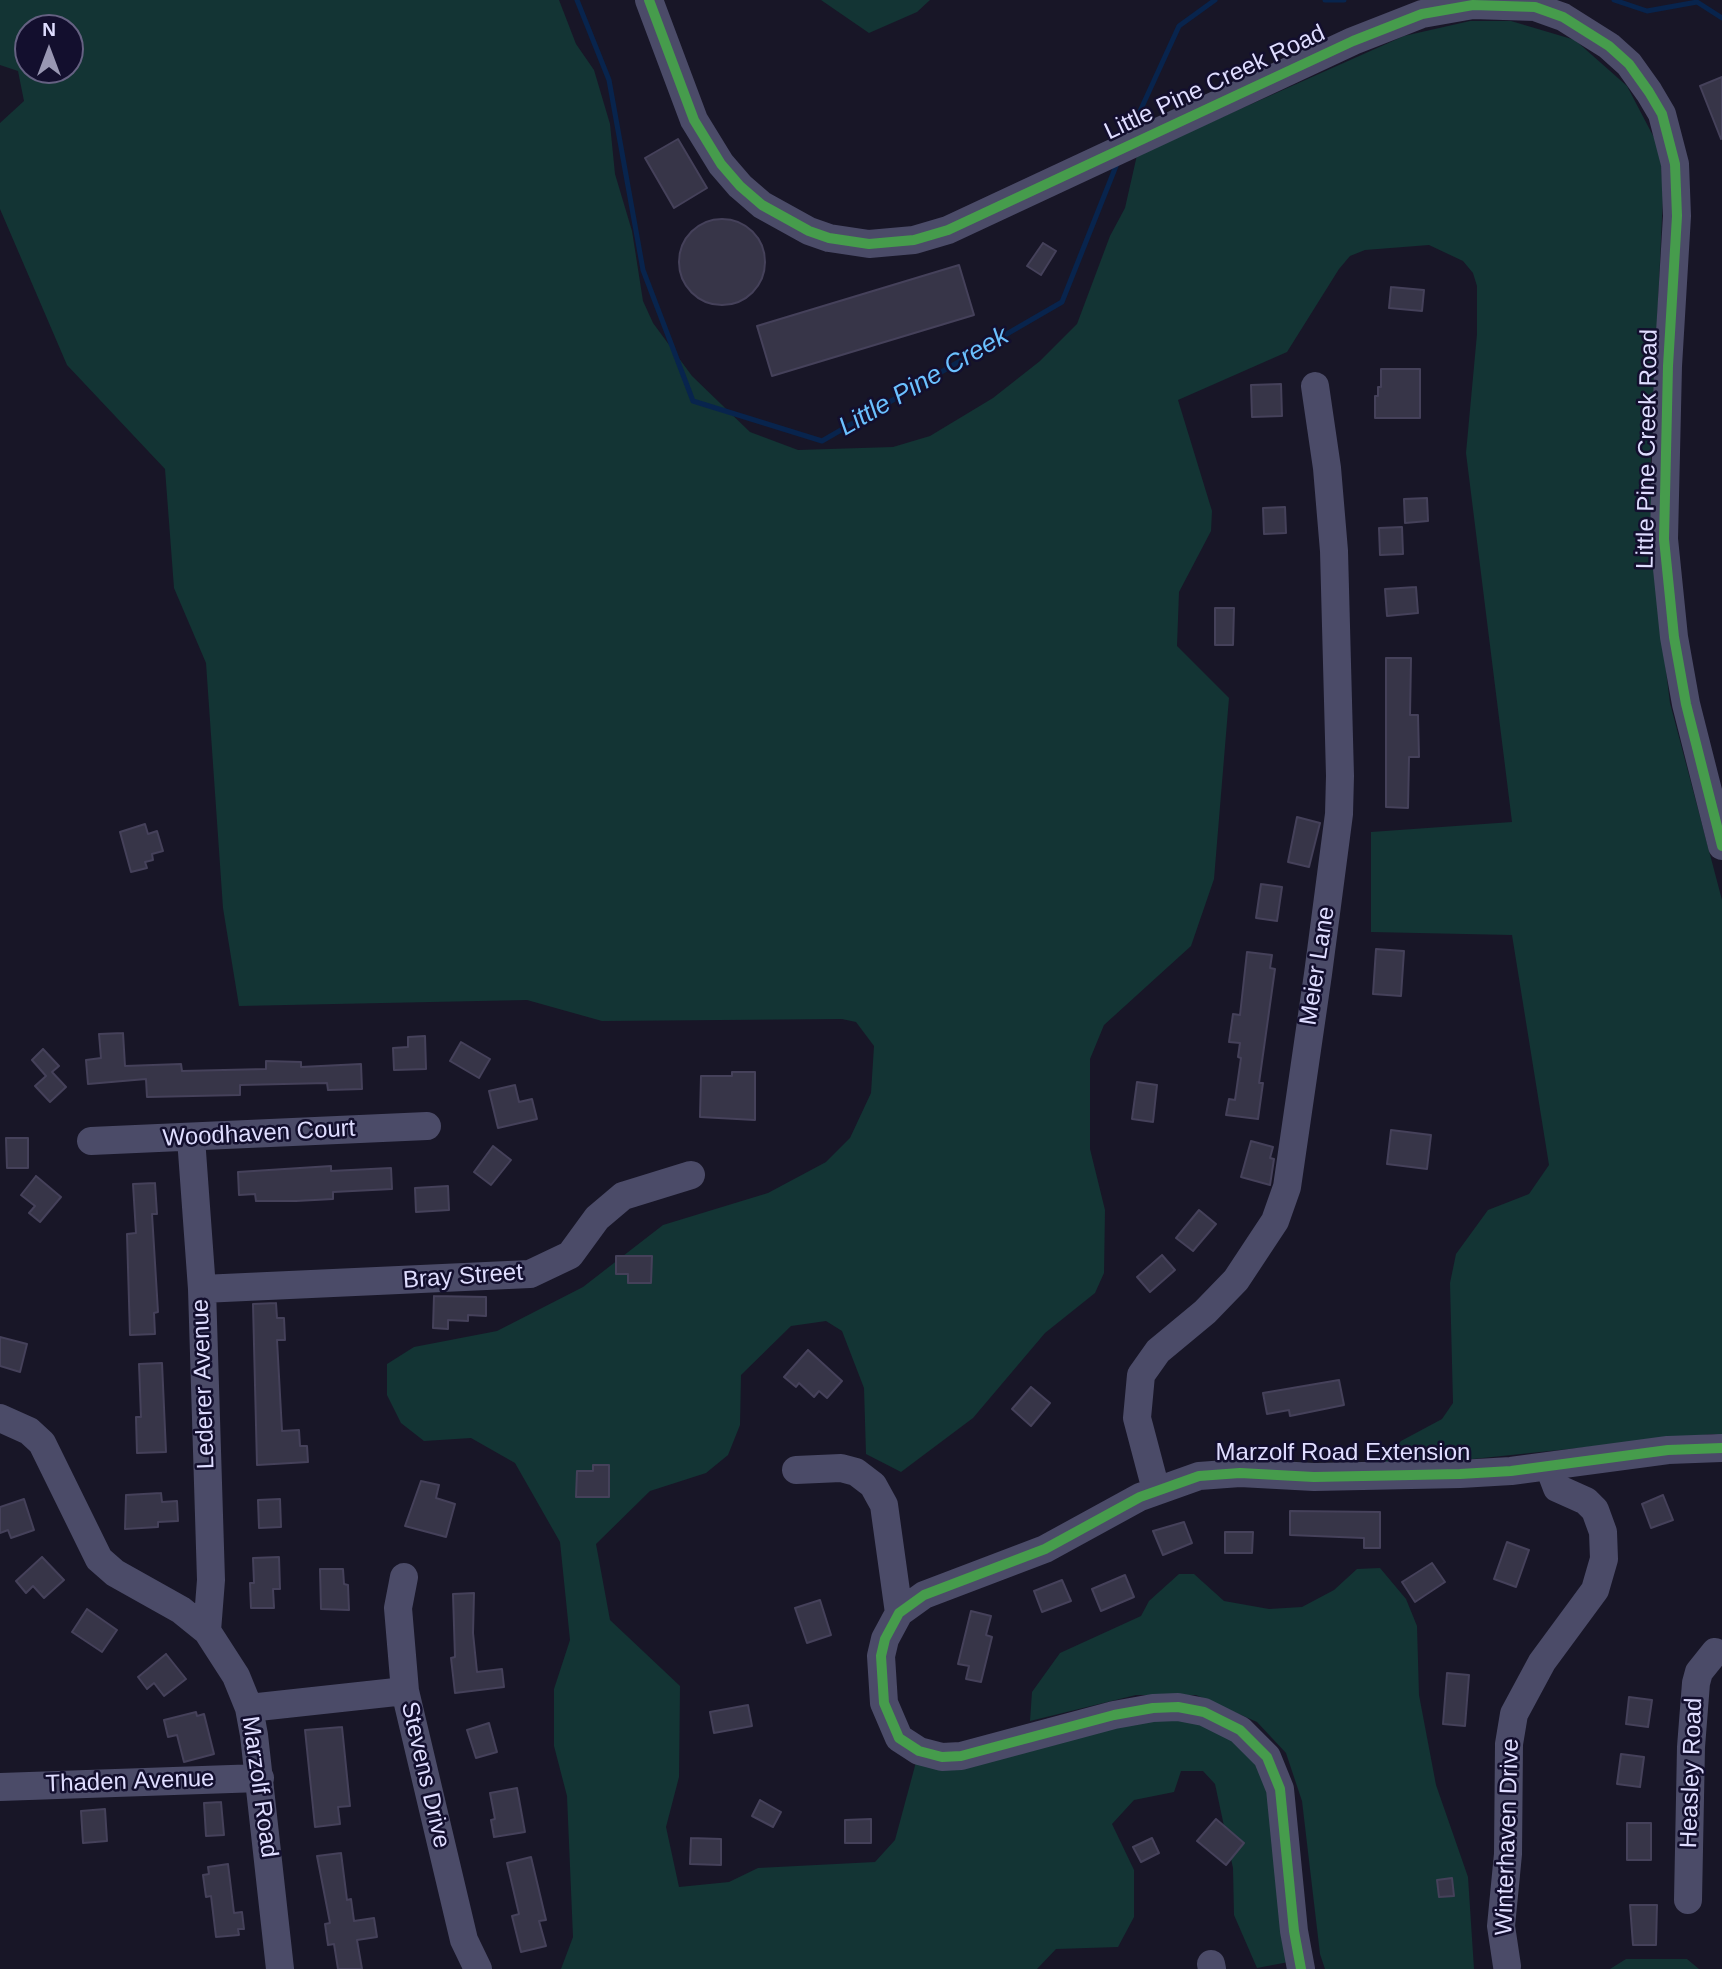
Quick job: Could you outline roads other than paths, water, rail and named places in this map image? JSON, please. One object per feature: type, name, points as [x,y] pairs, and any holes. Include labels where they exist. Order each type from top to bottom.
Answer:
[{"type":"street","name":"Little Pine Creek Road","points":[[649,0],[694,120],[721,164],[762,205],[809,232],[869,244],[933,236],[1386,27],[1450,7],[1507,4],[1535,7],[1587,30],[1629,64],[1662,114],[1675,164],[1677,216],[1668,366],[1664,539],[1678,664],[1722,846]]},
{"type":"street","name":"Meier Lane","points":[[1156,1490],[1137,1418],[1141,1375],[1158,1351],[1205,1312],[1236,1280],[1275,1221],[1287,1187],[1318,974],[1339,814],[1340,776],[1334,551],[1327,468],[1315,386]]},
{"type":"street","name":"Woodhaven Court","points":[[91,1141],[427,1126]]},
{"type":"street","name":"Lederer Avenue","points":[[191,1138],[201,1289],[211,1580],[207,1631]]},
{"type":"street","name":"Bray Street","points":[[201,1289],[530,1274],[570,1255],[597,1218],[623,1196],[691,1175]]},
{"type":"street","name":"Marzolf Road","points":[[0,1418],[29,1431],[42,1443],[99,1559],[115,1573],[181,1610],[207,1631],[226,1656],[249,1708],[260,1778],[280,1969]]},
{"type":"street","name":"Marzolf Road Extension","points":[[899,1613],[936,1590],[1045,1549],[1156,1490],[1216,1473],[1314,1476],[1460,1474],[1549,1467],[1668,1450],[1722,1448]]},
{"type":"street","name":"Winterhaven Drive","points":[[1507,1966],[1501,1926],[1508,1854],[1509,1744],[1514,1714],[1542,1662],[1595,1590],[1604,1559],[1604,1532],[1595,1510],[1586,1501],[1557,1488],[1549,1467]]},
{"type":"street","points":[[796,1470],[841,1468],[856,1472],[873,1485],[886,1514],[890,1569],[899,1613],[885,1639],[881,1656],[884,1703],[899,1738],[919,1751],[942,1757],[961,1756],[1114,1715],[1153,1708],[1178,1707],[1204,1712],[1240,1730],[1267,1757],[1280,1789],[1294,1931],[1301,1969]]},
{"type":"street","name":"Stevens Drive","points":[[404,1577],[398,1608],[405,1692],[464,1940],[478,1969]]},
{"type":"street","name":"Heasley Road","points":[[1688,1900],[1691,1747],[1696,1683],[1699,1672],[1720,1653]]},
{"type":"street","points":[[249,1708],[405,1692]]},
{"type":"street","name":"Thaden Avenue","points":[[0,1787],[260,1778]]},
{"type":"waterway","name":"Little Pine Creek","points":[[577,0],[609,80],[643,270],[693,401],[822,441],[1062,302],[1118,161]]},
{"type":"waterway","name":"Little Pine Creek","points":[[1130,133],[1179,26],[1215,0]]},
{"type":"waterway","name":"Little Pine Creek","points":[[1325,0],[1344,0]]},
{"type":"waterway","name":"Little Pine Creek","points":[[1614,0],[1647,11],[1697,2],[1722,18]]}]
